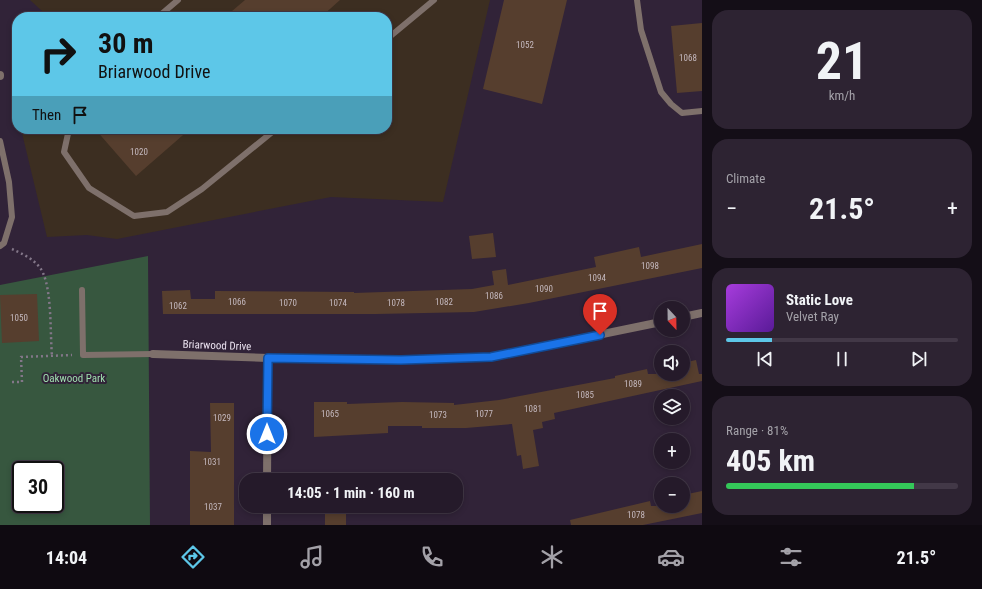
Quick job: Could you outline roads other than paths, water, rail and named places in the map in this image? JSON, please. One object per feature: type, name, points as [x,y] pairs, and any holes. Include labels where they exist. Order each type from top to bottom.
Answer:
[{"type":"street","points":[[690,316],[702,313]]},
{"type":"street","name":"Briarwood Drive","points":[[153,354],[268,358],[401,360],[491,357],[654,323]]},
{"type":"street","points":[[267,473],[268,358]]},
{"type":"street","points":[[267,513],[267,525]]},
{"type":"lane","points":[[164,12],[178,0]]},
{"type":"lane","points":[[392,35],[434,0]]},
{"type":"lane","points":[[637,0],[641,30],[661,92],[671,104],[682,113],[702,111]]},
{"type":"lane","points":[[68,134],[64,152],[89,188],[134,216],[167,212],[202,189],[270,134]]},
{"type":"lane","points":[[0,141],[9,182],[12,217],[2,245]]},
{"type":"lane","points":[[82,290],[83,355],[153,354]]},
{"type":"park label","name":"Oakwood Park","points":[[74,378]]}]
